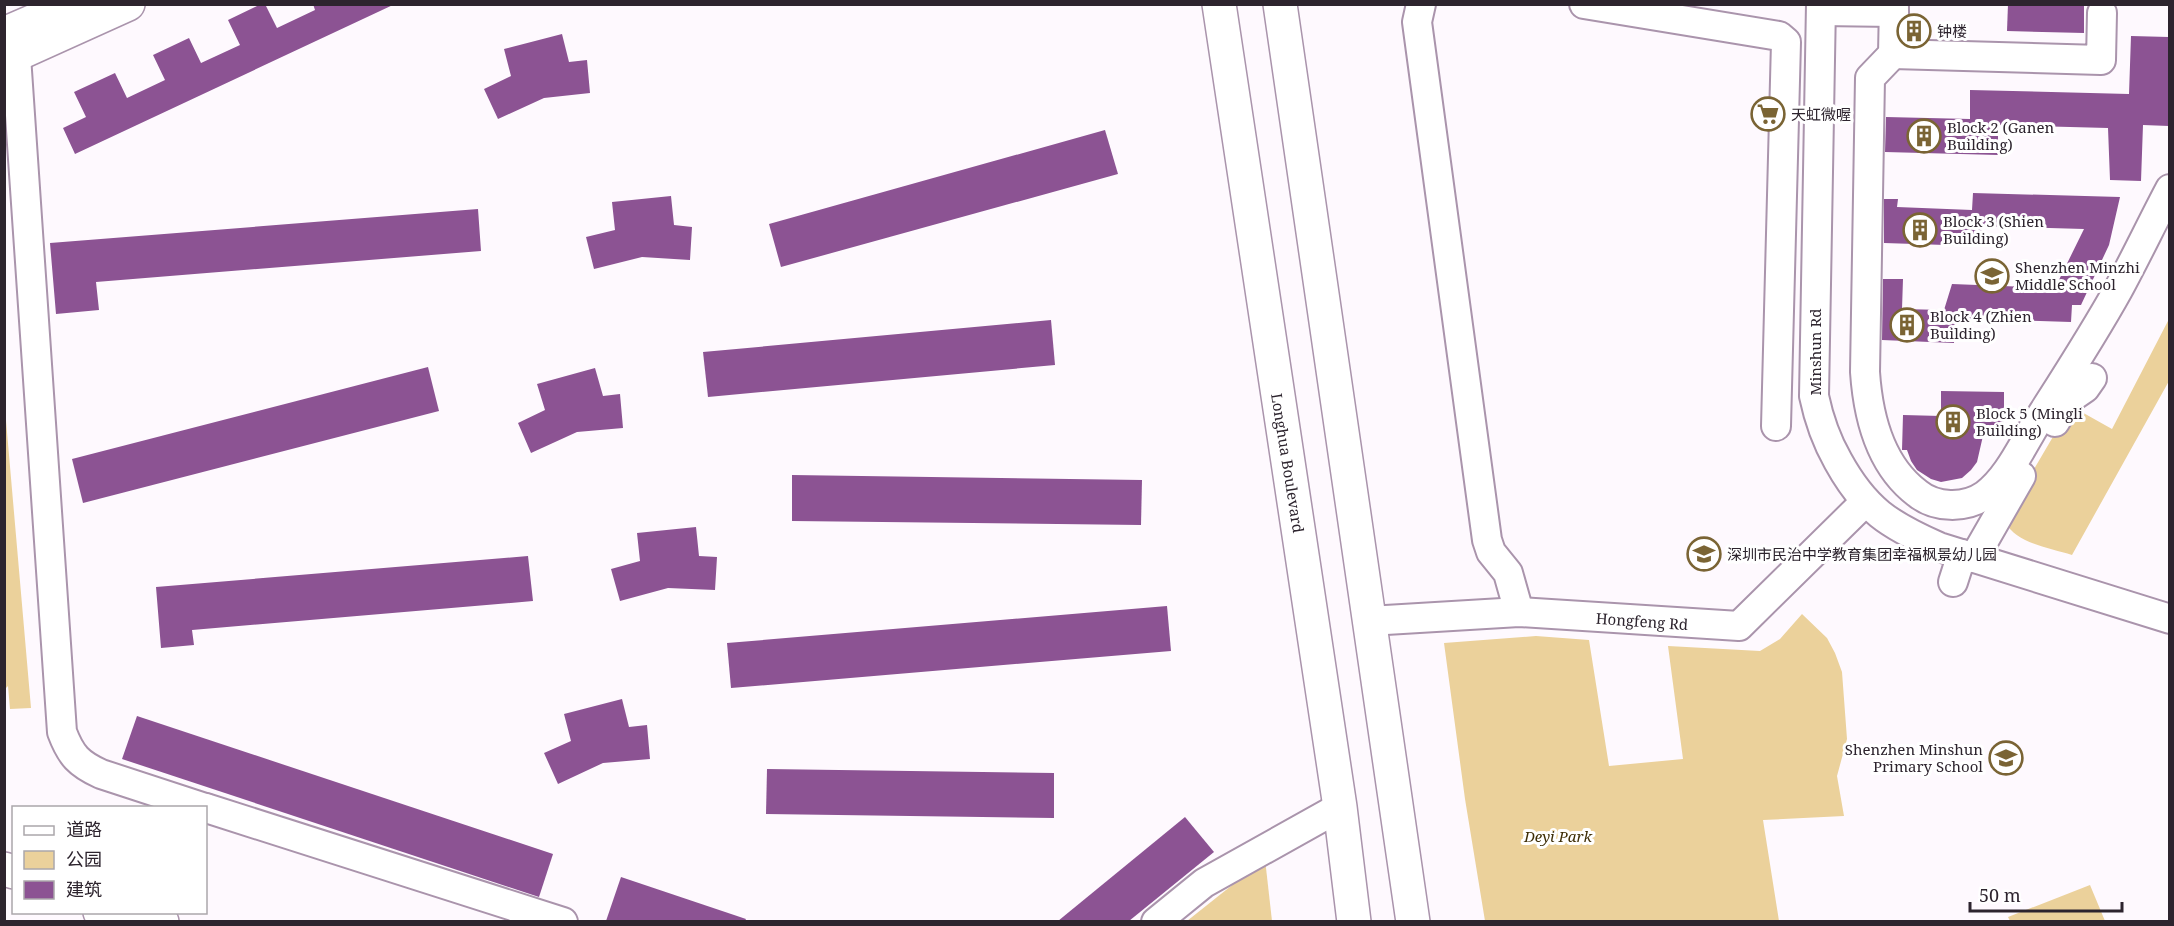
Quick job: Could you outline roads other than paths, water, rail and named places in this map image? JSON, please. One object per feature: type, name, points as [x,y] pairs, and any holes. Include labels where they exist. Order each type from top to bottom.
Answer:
[{"type":"main road","points":[[8,50],[73,4]]},
{"type":"main road","points":[[8,50],[128,4]]},
{"type":"main road","name":"Longhua Boulevard","points":[[1219,4],[1340,807],[1354,921]]},
{"type":"main road","points":[[1280,4],[1413,921]]},
{"type":"main road","points":[[142,914],[162,921]]},
{"type":"street","points":[[1421,4],[1417,22],[1487,540],[1491,552],[1508,573],[1519,612]]},
{"type":"street","points":[[1584,4],[1779,36],[1786,42],[1776,426]]},
{"type":"street","points":[[1821,8],[1894,8],[1893,54],[1870,78],[1865,372],[1867,401],[1873,425],[1893,469],[1905,484],[1923,498],[1949,504],[1973,502],[2015,472],[2069,399],[2085,388],[2092,378]]},
{"type":"street","name":"Minshun Rd","points":[[1821,8],[1814,396],[1825,438],[1851,484],[1865,502],[1884,518],[1915,536],[1968,556],[2169,619]]},
{"type":"street","points":[[1893,54],[2101,60],[2102,13]]},
{"type":"street","points":[[8,50],[62,732],[75,758],[87,768],[199,806]]},
{"type":"street","points":[[1953,582],[2118,290],[2169,189]]},
{"type":"street","name":"Hongfeng Rd","points":[[1369,621],[1519,612],[1738,626],[1747,620],[1865,502]]},
{"type":"street","points":[[1156,921],[1203,883],[1340,807]]},
{"type":"street","points":[[207,809],[563,921]]},
{"type":"place","name":"钟楼","points":[[1914,31]]},
{"type":"place","name":"天虹微喔","points":[[1768,114]]},
{"type":"place","name":"Block 2 (Ganen Building)","points":[[1924,136]]},
{"type":"place","name":"Block 3 (Shien Building)","points":[[1920,230]]},
{"type":"place","name":"Shenzhen Minzhi Middle School","points":[[1992,276]]},
{"type":"place","name":"Block 4 (Zhien Building)","points":[[1907,325]]},
{"type":"place","name":"Block 5 (Mingli Building)","points":[[1953,422]]},
{"type":"place","name":"深圳市民治中学教育集团幸福枫景幼儿园","points":[[1704,554]]},
{"type":"place","name":"Shenzhen Minshun Primary School","points":[[2006,758]]},
{"type":"park label","name":"Deyi Park","points":[[1558,836]]}]
